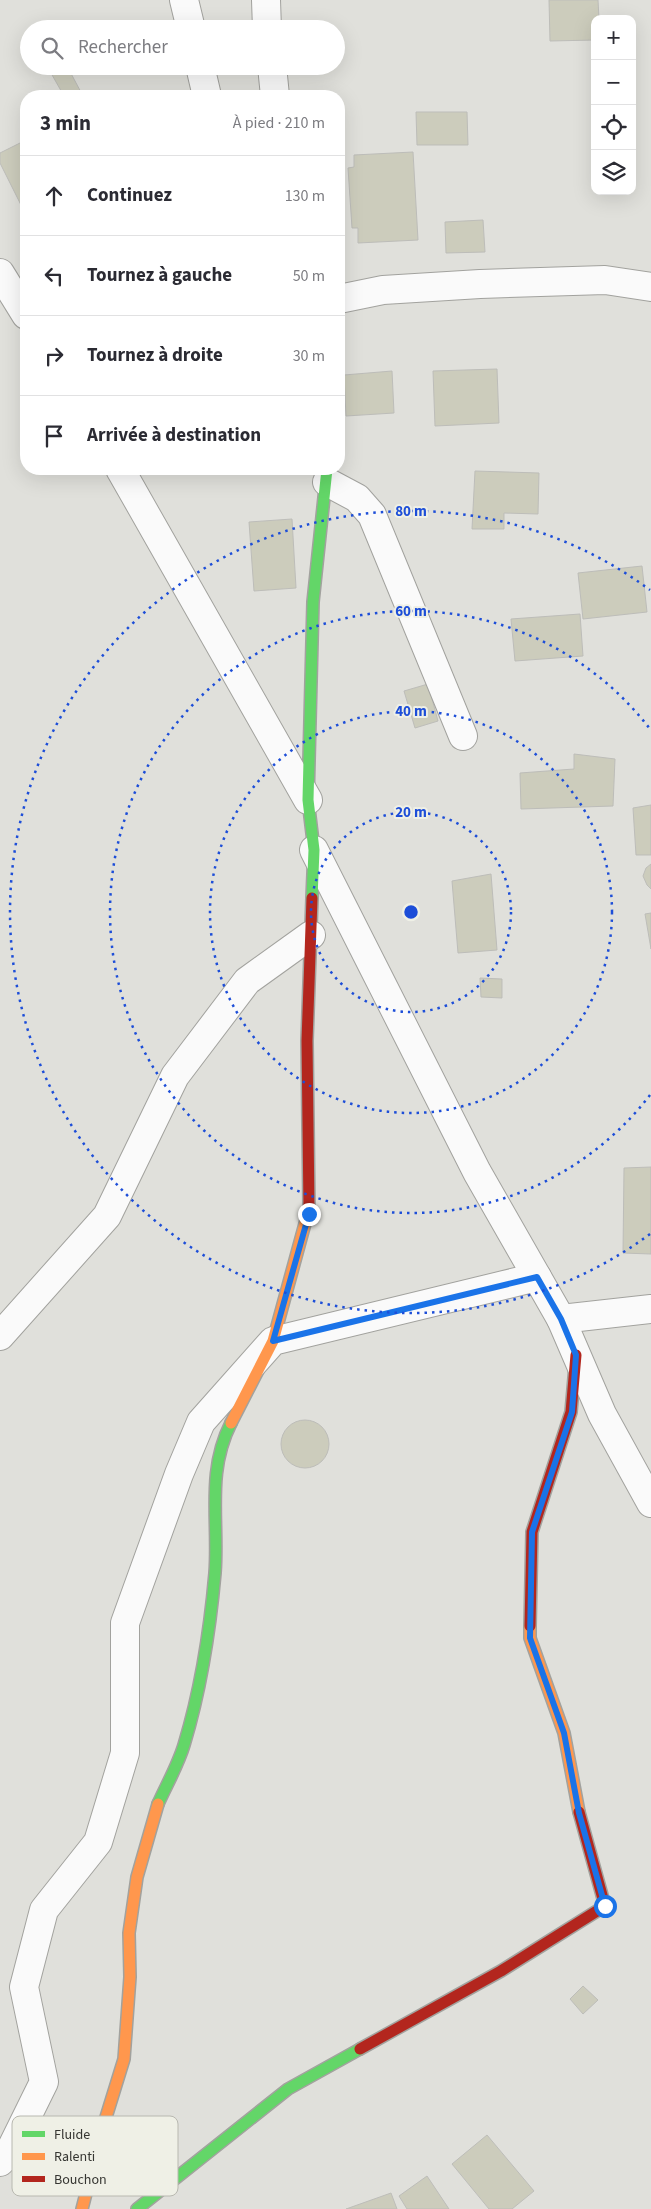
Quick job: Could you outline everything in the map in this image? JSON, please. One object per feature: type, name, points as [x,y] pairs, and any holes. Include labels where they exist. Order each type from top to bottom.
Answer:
[{"type":"street","points":[[184,0],[189,20]]},
{"type":"street","points":[[266,0],[267,20]]},
{"type":"street","points":[[202,75],[205,90]]},
{"type":"street","points":[[273,75],[275,90]]},
{"type":"street","points":[[0,273],[20,305]]},
{"type":"street","points":[[345,298],[383,290],[480,284],[605,280],[651,287]]},
{"type":"street","points":[[123,475],[308,800]]},
{"type":"street","points":[[106,2116],[124,2059],[130,1977],[130,1933],[137,1877],[154,1813],[184,1746],[207,1645],[215,1571],[215,1491],[221,1444],[273,1341],[309,1214],[307,1041],[314,850],[308,800],[313,602],[327,475]]},
{"type":"street","points":[[327,475],[357,498],[372,516],[463,736]]},
{"type":"street","points":[[314,850],[477,1172],[561,1319],[602,1414],[651,1503]]},
{"type":"street","points":[[0,1336],[107,1216],[175,1076],[248,981],[311,935]]},
{"type":"street","points":[[27,2116],[44,2082],[24,1987],[44,1910],[98,1842],[125,1753],[125,1622],[179,1474],[201,1422],[273,1341],[537,1277]]},
{"type":"street","points":[[561,1319],[651,1309]]},
{"type":"street","points":[[178,2176],[288,2089],[501,1971],[605,1906],[579,1813],[564,1733],[530,1638],[532,1532],[572,1412],[576,1355]]},
{"type":"street","points":[[0,2162],[12,2147]]},
{"type":"street","points":[[82,2209],[85,2196]]},
{"type":"street","points":[[137,2209],[153,2196]]},
{"type":"building","points":[[549,0],[598,0],[599,15],[591,15],[591,40],[550,41]]},
{"type":"building","points":[[52,75],[72,75],[80,90],[61,90]]},
{"type":"building","points":[[416,112],[467,112],[468,145],[417,145]]},
{"type":"building","points":[[20,143],[20,203],[0,163],[0,153]]},
{"type":"building","points":[[413,152],[418,240],[358,243],[358,228],[352,228],[348,168],[354,167],[354,155]]},
{"type":"building","points":[[483,220],[485,252],[446,253],[445,222]]},
{"type":"building","points":[[497,369],[499,423],[435,426],[433,371]]},
{"type":"building","points":[[392,371],[394,413],[346,416],[345,375]]},
{"type":"building","points":[[475,471],[539,473],[538,514],[504,513],[504,529],[472,529]]},
{"type":"building","points":[[292,519],[296,588],[254,591],[249,522]]},
{"type":"building","points":[[642,566],[647,612],[583,619],[578,573]]},
{"type":"building","points":[[580,614],[583,656],[515,661],[511,619]]},
{"type":"building","points":[[428,684],[438,721],[415,728],[404,691]]},
{"type":"building","points":[[574,754],[615,759],[613,806],[521,809],[520,773],[574,769]]},
{"type":"building","points":[[651,805],[651,855],[636,855],[633,808]]},
{"type":"building","points":[[651,864],[651,889],[643,876],[646,868]]},
{"type":"building","points":[[491,874],[497,950],[458,953],[452,881]]},
{"type":"building","points":[[651,913],[651,949],[645,914]]},
{"type":"building","points":[[480,978],[502,979],[502,998],[481,997]]},
{"type":"building","points":[[651,1167],[651,1254],[623,1253],[624,1168]]},
{"type":"building","points":[[305,1420],[314,1422],[322,1427],[327,1435],[329,1444],[327,1453],[322,1461],[314,1466],[305,1468],[296,1466],[288,1461],[283,1453],[281,1444],[283,1435],[288,1427],[296,1422]]},
{"type":"building","points":[[583,1986],[598,2000],[583,2014],[570,1999]]},
{"type":"building","points":[[487,2135],[534,2191],[512,2209],[489,2209],[452,2164]]},
{"type":"building","points":[[427,2176],[449,2209],[407,2209],[399,2196]]},
{"type":"building","points":[[391,2193],[397,2209],[346,2209]]},
{"type":"traffic: fast","points":[[312,898],[314,850],[308,800],[313,602],[326,475]]},
{"type":"traffic: fast","points":[[158,1804],[182,1752],[200,1681],[215,1573],[216,1478],[223,1441],[231,1423]]},
{"type":"traffic: fast","points":[[178,2176],[288,2089],[360,2049]]},
{"type":"traffic: fast","points":[[137,2209],[153,2196]]},
{"type":"traffic: slow","points":[[231,1423],[273,1341],[309,1209]]},
{"type":"traffic: slow","points":[[530,1626],[530,1638],[564,1733],[579,1812]]},
{"type":"traffic: slow","points":[[106,2116],[124,2059],[130,1977],[129,1933],[137,1877],[158,1804]]},
{"type":"traffic: slow","points":[[82,2209],[85,2196]]},
{"type":"traffic: jam","points":[[309,1209],[307,1041],[312,898]]},
{"type":"traffic: jam","points":[[530,1626],[532,1532],[571,1412],[576,1355]]},
{"type":"traffic: jam","points":[[360,2049],[501,1971],[605,1906],[579,1812]]},
{"type":"route","points":[[309,1214],[273,1341],[537,1277],[561,1319],[576,1355],[572,1412],[532,1532],[530,1638],[564,1733],[579,1813],[605,1906]]}]
